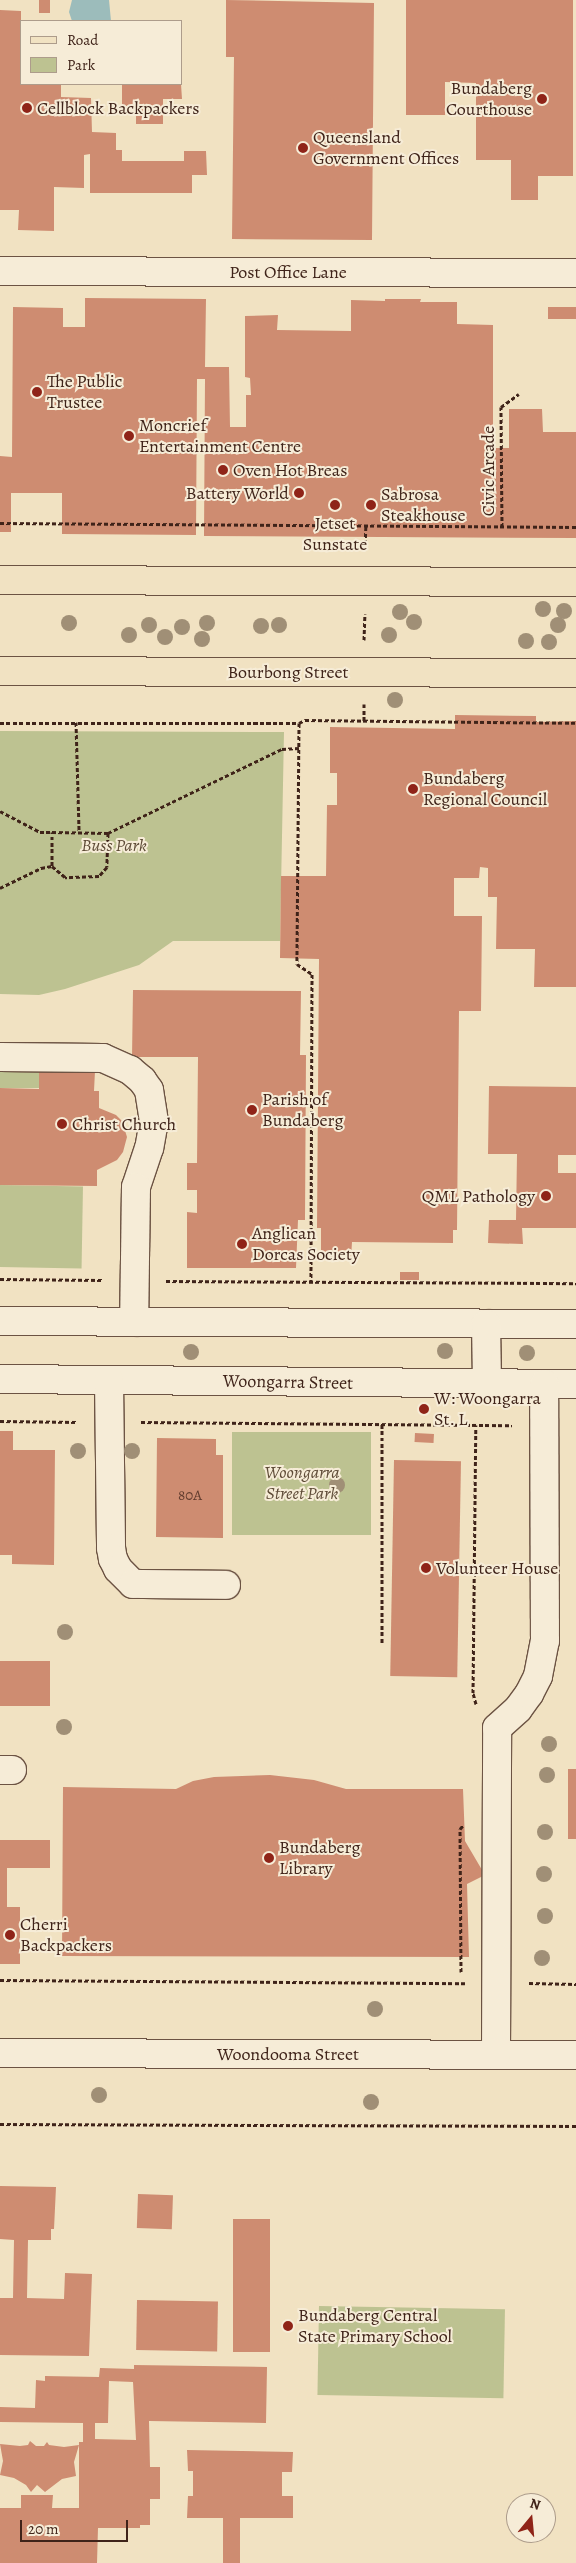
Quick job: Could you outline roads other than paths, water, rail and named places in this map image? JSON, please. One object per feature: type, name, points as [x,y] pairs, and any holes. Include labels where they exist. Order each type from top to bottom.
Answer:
[{"type":"main road","points":[[0,580],[576,582]]},
{"type":"main road","name":"Bourbong Street","points":[[0,670],[576,673]]},
{"type":"street","name":"Post Office Lane","points":[[0,271],[576,273]]},
{"type":"street","points":[[0,1057],[103,1058],[130,1070],[142,1080],[149,1090],[154,1120],[152,1135],[136,1187],[134,1322]]},
{"type":"street","points":[[0,1321],[576,1324]]},
{"type":"street","points":[[486,1324],[487,1384]]},
{"type":"street","name":"Woongarra Street","points":[[0,1379],[576,1384]]},
{"type":"street","points":[[109,1380],[111,1548],[113,1559],[118,1569],[133,1584],[226,1585]]},
{"type":"street","points":[[496,2055],[497,1728],[518,1709],[530,1694],[542,1659],[545,1641],[544,1384]]},
{"type":"street","name":"Woondooma Street","points":[[0,2053],[576,2055]]},
{"type":"water","points":[[72,0],[109,0],[111,20],[72,20],[69,12]]},
{"type":"place","name":"Bundaberg Courthouse","points":[[542,99]]},
{"type":"place","name":"Cellblock Backpackers","points":[[27,108]]},
{"type":"place","name":"Queensland Government Offices","points":[[303,148]]},
{"type":"place","name":"The Public Trustee","points":[[37,392]]},
{"type":"place","name":"Moncrief Entertainment Centre","points":[[129,436]]},
{"type":"place","name":"Oven Hot Breas","points":[[223,470]]},
{"type":"place","name":"Battery World","points":[[299,493]]},
{"type":"place","name":"Jetset Sunstate","points":[[335,505]]},
{"type":"place","name":"Sabrosa Steakhouse","points":[[371,505]]},
{"type":"place","name":"Bundaberg Regional Council","points":[[413,789]]},
{"type":"place","name":"Parish of Bundaberg","points":[[252,1110]]},
{"type":"place","name":"Christ Church","points":[[62,1124]]},
{"type":"place","name":"QML Pathology","points":[[546,1196]]},
{"type":"place","name":"Anglican Dorcas Society","points":[[242,1244]]},
{"type":"place","name":"W: Woongarra St. L","points":[[424,1409]]},
{"type":"place","name":"Volunteer House","points":[[426,1568]]},
{"type":"place","name":"Bundaberg Library","points":[[269,1858]]},
{"type":"place","name":"Cherri Backpackers","points":[[10,1935]]},
{"type":"place","name":"Bundaberg Central State Primary School","points":[[288,2326]]},
{"type":"park label","name":"Buss Park","points":[[114,845]]},
{"type":"park label","name":"Woongarra Street Park","points":[[302,1484]]}]
